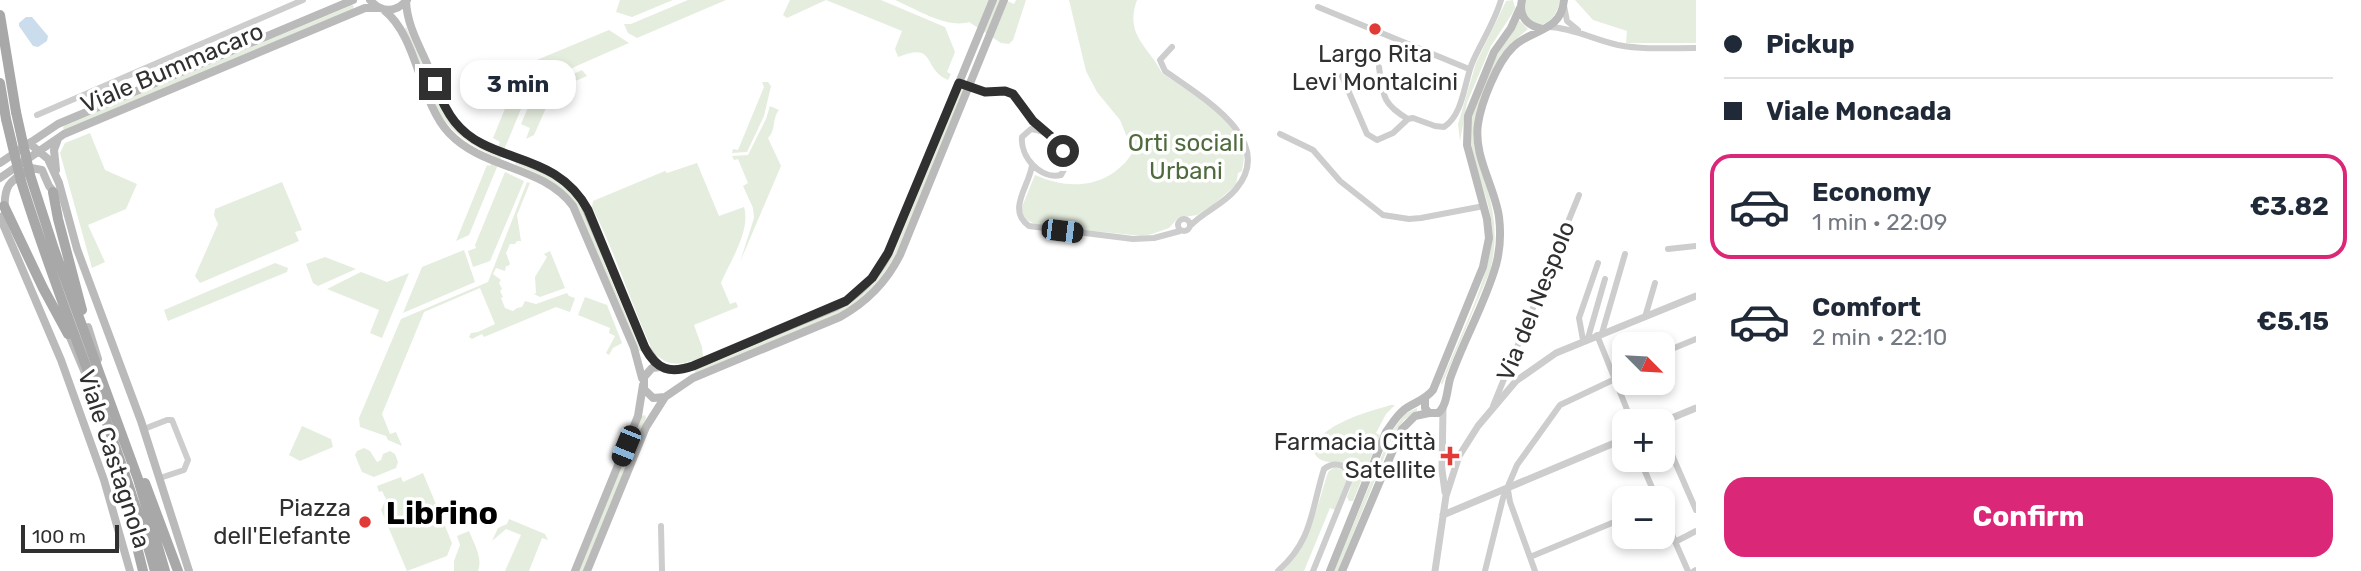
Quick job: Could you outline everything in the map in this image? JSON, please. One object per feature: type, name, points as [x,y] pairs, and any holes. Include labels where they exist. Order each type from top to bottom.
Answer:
[{"type":"main road","points":[[10,170],[1,162],[58,124],[353,0]]},
{"type":"main road","points":[[370,0],[394,18],[440,122],[449,133],[466,147],[551,184],[573,206],[636,353],[643,383],[649,396],[657,398],[667,396],[696,377],[840,317],[880,286],[900,255],[1004,0]]},
{"type":"main road","points":[[575,571],[639,416],[643,383],[648,371],[663,368],[682,370],[836,307],[856,294],[872,278],[888,253],[993,0]]},
{"type":"main road","points":[[406,1],[411,27],[448,113],[464,131],[481,142],[557,174],[569,184],[582,200],[645,348],[652,359],[673,376],[674,384],[651,418],[587,571]]},
{"type":"main road","name":"Viale Bummacaro","points":[[0,177],[62,135],[365,8],[397,9],[406,1]]},
{"type":"main road","points":[[1520,3],[1521,13],[1529,24],[1546,28]]},
{"type":"main road","points":[[1430,414],[1425,408],[1427,397],[1439,378],[1483,267],[1489,229],[1467,145],[1468,116],[1494,52],[1511,28],[1520,3]]},
{"type":"main road","points":[[1342,571],[1402,429],[1415,416],[1438,413],[1444,405],[1451,379],[1493,272],[1499,252],[1500,230],[1497,209],[1478,141],[1480,116],[1504,58],[1516,44],[1558,20],[1564,3]]},
{"type":"main road","points":[[0,15],[16,112],[30,175],[78,331]]},
{"type":"main road","points":[[968,59],[978,63]]},
{"type":"main road","points":[[0,83],[20,181],[86,351],[103,382],[138,480],[166,571]]},
{"type":"main road","points":[[959,83],[969,86]]},
{"type":"main road","points":[[58,124],[62,135],[54,150],[58,219],[78,331]]},
{"type":"main road","points":[[29,143],[41,151],[64,204],[77,249],[144,429],[189,571]]},
{"type":"main road","points":[[56,188],[42,170],[31,168],[8,185],[4,193],[5,222],[43,288],[78,331]]},
{"type":"main road","name":"Viale Castagnola","points":[[5,222],[61,360],[104,480],[130,571]]},
{"type":"main road","points":[[636,353],[643,353],[645,348]]},
{"type":"main road","points":[[86,351],[100,404],[129,483],[155,571]]},
{"type":"main road","points":[[693,366],[691,373],[696,377]]},
{"type":"main road","points":[[1330,571],[1394,419],[1406,408],[1427,397],[1438,394],[1444,405]]},
{"type":"main road","points":[[113,410],[147,487],[178,571]]},
{"type":"main road","points":[[639,416],[645,411],[651,418]]},
{"type":"main road","points":[[108,425],[143,571]]},
{"type":"street","points":[[37,115],[303,0]]},
{"type":"street","points":[[1379,67],[1380,86],[1394,111],[1408,119],[1417,118],[1439,127],[1448,125],[1462,97],[1469,69],[1501,0]]},
{"type":"street","points":[[1564,3],[1567,21],[1583,33]]},
{"type":"street","points":[[1318,7],[1469,69]]},
{"type":"street","points":[[1546,28],[1583,33],[1605,41],[1640,48],[1696,48]]},
{"type":"street","points":[[1032,165],[1018,208],[1020,218],[1029,226],[1133,239],[1154,238],[1166,233],[1186,232],[1189,223],[1227,199],[1239,186],[1245,172],[1246,149],[1240,132],[1223,114],[1165,71],[1161,57],[1172,47]]},
{"type":"street","points":[[1342,76],[1371,138],[1377,140],[1394,132],[1408,119]]},
{"type":"street","points":[[969,86],[985,92],[1013,94],[1027,114],[1059,145],[1067,164],[1065,172],[1058,177],[1040,171],[1025,155],[1021,141],[1027,131],[1027,114]]},
{"type":"street","points":[[1027,131],[1043,131]]},
{"type":"street","points":[[1280,134],[1313,150],[1332,174],[1383,215],[1421,218],[1484,206]]},
{"type":"street","points":[[1029,180],[1035,172],[1040,171]]},
{"type":"street","name":"Via del Nespolo","points":[[1493,408],[1579,195]]},
{"type":"street","points":[[1166,233],[1181,220],[1189,223]]},
{"type":"street","points":[[1178,222],[1180,231]]},
{"type":"street","points":[[1668,249],[1696,246]]},
{"type":"street","points":[[1612,370],[1600,334],[1625,254]]},
{"type":"street","points":[[1586,339],[1579,318],[1598,262]]},
{"type":"street","points":[[1586,339],[1605,279]]},
{"type":"street","points":[[1645,317],[1655,283]]},
{"type":"street","points":[[1436,571],[1446,496],[1453,470],[1464,446],[1516,381],[1543,360],[1586,339],[1696,296]]},
{"type":"street","points":[[1675,347],[1696,339]]},
{"type":"street","points":[[1485,571],[1503,498],[1517,465],[1560,405],[1612,377]]},
{"type":"street","points":[[1444,405],[1442,470],[1446,496]]},
{"type":"street","points":[[1675,417],[1696,408]]},
{"type":"street","points":[[1430,414],[1438,419],[1442,428]]},
{"type":"street","points":[[144,429],[172,420],[188,460],[184,470],[160,478]]},
{"type":"street","points":[[1443,515],[1612,444]]},
{"type":"street","points":[[1675,462],[1696,510]]},
{"type":"street","points":[[1278,571],[1300,548],[1324,469],[1329,465],[1342,466],[1349,473],[1349,482],[1313,571]]},
{"type":"street","points":[[1442,470],[1453,470]]},
{"type":"street","points":[[1507,489],[1535,571]]},
{"type":"street","points":[[1342,503],[1355,509]]},
{"type":"street","points":[[1530,557],[1612,523]]},
{"type":"street","points":[[661,526],[662,571]]},
{"type":"street","points":[[1688,571],[1675,542],[1696,531]]},
{"type":"green space","points":[[620,0],[673,0],[632,17],[616,12]]},
{"type":"green space","points":[[688,0],[726,0],[637,38],[628,33],[624,24],[631,24]]},
{"type":"green space","points":[[790,0],[826,0],[787,18],[783,15]]},
{"type":"green space","points":[[826,0],[881,0],[945,27],[955,52],[947,72],[951,74],[948,80],[935,70],[924,54],[910,53],[898,57],[895,49],[902,31]]},
{"type":"green space","points":[[895,0],[1005,0],[1014,4],[1016,0],[1026,0],[1013,40],[1009,44],[1001,43],[969,22],[951,23]]},
{"type":"green space","name":"Orti sociali Urbani","points":[[1069,0],[1137,0],[1134,12],[1136,32],[1162,73],[1209,106],[1239,137],[1244,157],[1242,171],[1238,173],[1236,185],[1213,205],[1197,215],[1178,218],[1169,228],[1142,236],[1054,227],[1035,224],[1025,219],[1021,209],[1035,175],[1062,183],[1089,183],[1113,173],[1133,152],[1120,120],[1097,92],[1086,71]]},
{"type":"green space","points":[[1513,0],[1515,8],[1491,46],[1467,103],[1460,141],[1458,124],[1476,63],[1506,1]]},
{"type":"green space","points":[[1525,0],[1560,0],[1551,20],[1538,24],[1527,17],[1524,10]]},
{"type":"green space","points":[[1575,0],[1696,0],[1696,43],[1626,43],[1627,31],[1593,20]]},
{"type":"green space","points":[[352,5],[353,9],[64,130],[63,128],[64,126]]},
{"type":"green space","points":[[1519,20],[1528,29],[1501,55],[1487,84],[1475,122],[1475,150],[1493,212],[1493,259],[1442,385],[1482,283],[1492,243],[1490,213],[1472,148],[1472,114],[1491,66]]},
{"type":"green space","points":[[406,27],[445,115],[496,151],[500,142],[493,138],[520,72],[530,69],[551,77],[530,87],[469,235],[456,241],[487,165],[490,166],[494,156],[463,138],[438,111],[404,30]]},
{"type":"green space","points":[[609,30],[629,43],[556,75],[527,64]]},
{"type":"green space","points":[[582,70],[587,76],[554,90],[534,135],[526,139],[530,128],[521,124],[535,91]]},
{"type":"green space","points":[[762,82],[768,82],[771,86],[764,116],[747,152],[732,153],[733,149],[738,150],[764,87]]},
{"type":"green space","points":[[960,88],[964,90],[896,254],[871,289],[836,315],[695,373],[695,370],[840,309],[873,284],[894,253]]},
{"type":"green space","points":[[770,106],[779,110],[768,138],[781,166],[740,262],[754,218],[753,208],[743,186],[748,183],[738,159],[734,160],[732,156],[748,155]]},
{"type":"green space","points":[[90,133],[105,170],[137,184],[126,209],[88,225],[105,262],[92,268],[60,153],[65,143]]},
{"type":"green space","points":[[517,160],[556,179],[578,200],[641,351],[575,203],[555,184],[515,164]]},
{"type":"green space","points":[[697,163],[719,216],[744,207],[745,226],[742,236],[721,283],[730,304],[736,302],[738,307],[694,325],[703,357],[676,364],[663,360],[652,350],[592,207],[593,201],[665,171],[667,173]]},
{"type":"green space","points":[[505,172],[524,181],[490,261],[473,267],[468,251],[476,248]]},
{"type":"green space","points":[[282,182],[302,230],[295,232],[299,241],[200,283],[195,276],[218,224],[214,215],[215,209]]},
{"type":"green space","points":[[527,182],[530,183],[517,215],[521,241],[510,244],[506,253],[510,264],[505,271],[496,268],[493,274],[501,280],[501,298],[505,308],[513,311],[522,307],[525,301],[536,304],[567,293],[575,298],[570,312],[556,307],[484,337],[482,334],[472,339],[469,337],[471,333],[495,324],[480,288],[424,312],[382,414],[390,434],[396,432],[402,446],[388,440],[386,436],[360,427],[359,418],[401,319],[488,282]]},
{"type":"green space","points":[[464,250],[475,282],[403,313],[422,267]]},
{"type":"green space","points":[[550,251],[565,288],[540,297],[534,294],[535,277],[547,257],[544,254]]},
{"type":"green space","points":[[325,257],[356,269],[318,286],[313,283],[306,264]]},
{"type":"green space","points":[[275,263],[288,268],[287,272],[168,321],[164,310]]},
{"type":"green space","points":[[361,272],[387,282],[409,273],[382,338],[370,333],[379,310],[327,289]]},
{"type":"green space","points":[[585,297],[607,305],[622,343],[613,348],[609,355],[606,353],[615,336],[609,333],[610,328],[578,315]]},
{"type":"green space","points":[[1395,405],[1386,414],[1376,433],[1380,435],[1353,501],[1349,501],[1347,497],[1352,482],[1348,471],[1341,463],[1319,459],[1314,453],[1316,443],[1344,421]]},
{"type":"green space","points":[[1417,408],[1394,433],[1338,571],[1334,571],[1392,431],[1405,414]]},
{"type":"green space","points":[[645,415],[583,571],[579,571],[642,416]]},
{"type":"green space","points":[[302,426],[331,439],[333,447],[300,461],[289,455]]},
{"type":"green space","points":[[364,448],[370,451],[377,462],[383,454],[390,451],[395,454],[398,462],[396,468],[374,477],[362,472],[355,455]]},
{"type":"green space","points":[[1335,467],[1343,470],[1347,479],[1335,510],[1330,508],[1304,571],[1283,571],[1305,538],[1327,475]]},
{"type":"green space","points":[[423,473],[452,543],[447,556],[407,571],[381,510],[386,499],[377,486],[401,477],[403,482]]},
{"type":"green space","points":[[509,519],[545,534],[548,540],[542,538],[529,571],[505,571],[521,535],[506,529],[492,541],[498,528],[507,524]]},
{"type":"green space","points":[[469,531],[479,556],[478,571],[454,571],[454,561],[460,545],[457,536]]},
{"type":"water","points":[[26,17],[32,17],[48,36],[47,41],[38,47],[33,46],[19,26]]},
{"type":"place","name":"Largo Rita Levi Montalcini","points":[[1375,29]]},
{"type":"place","name":"Farmacia Città Satellite","points":[[1450,456]]},
{"type":"place","name":"Piazza dell'Elefante","points":[[365,522]]},
{"type":"district","name":"Librino","points":[[442,513]]},
{"type":"route","points":[[435,84],[448,113],[464,131],[481,142],[557,174],[575,190],[588,210],[645,348],[660,367],[675,370],[693,366],[836,307],[866,285],[880,269],[888,253],[959,83],[989,93],[1001,90],[1013,94],[1033,121],[1054,139],[1063,151]]}]
